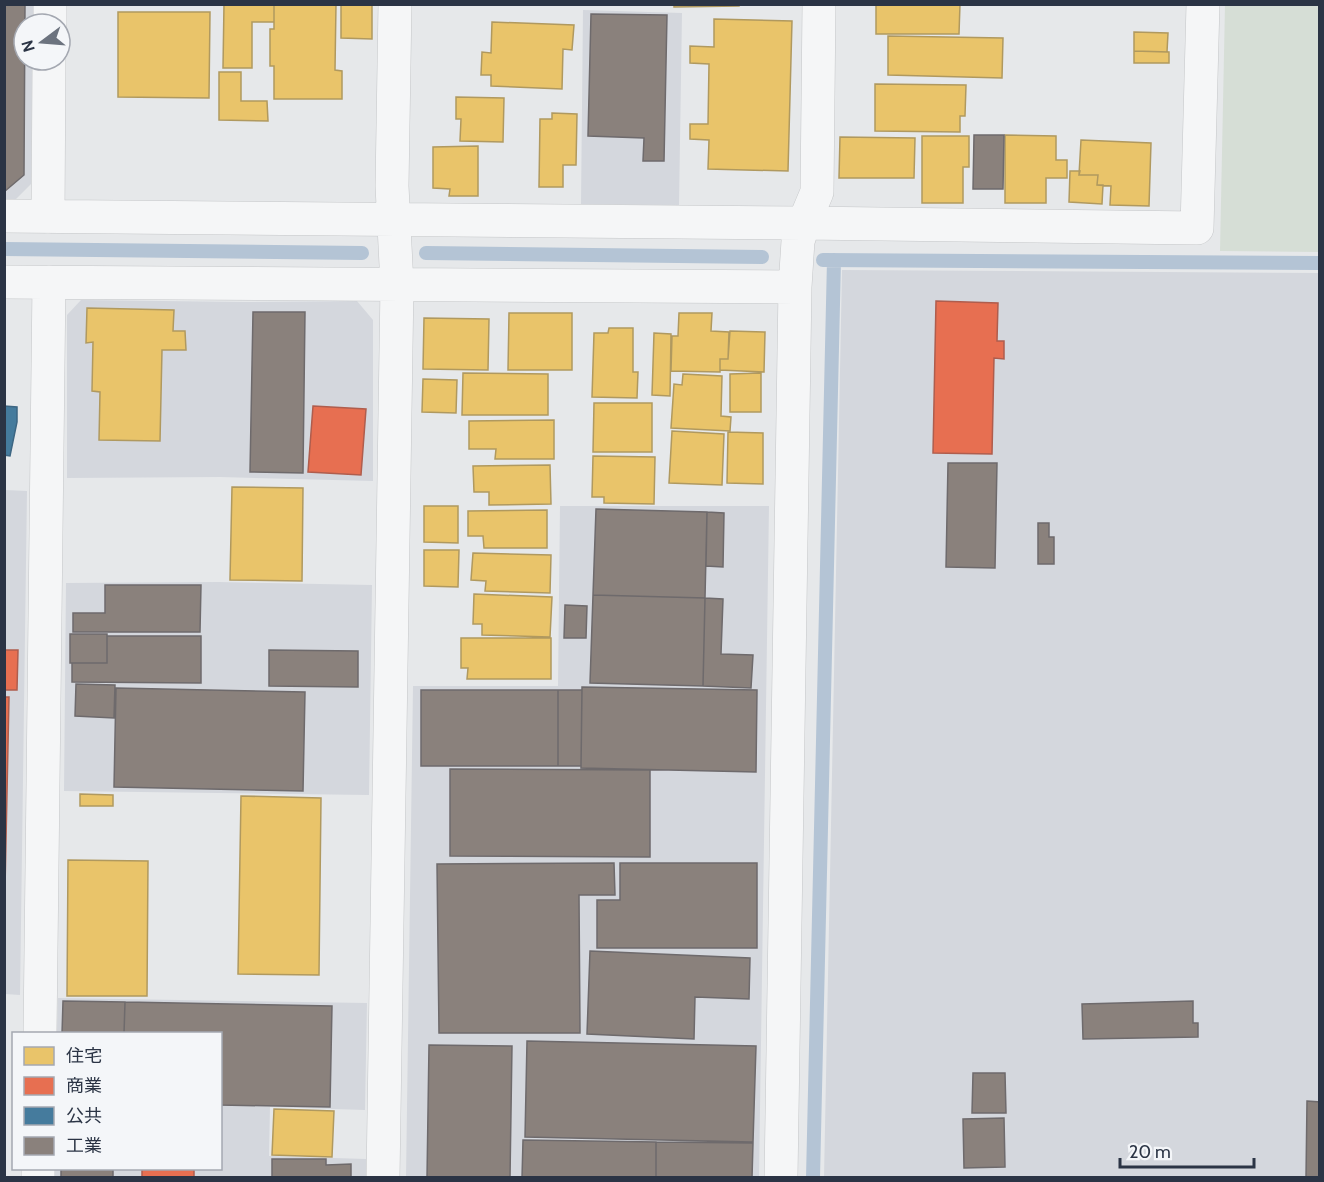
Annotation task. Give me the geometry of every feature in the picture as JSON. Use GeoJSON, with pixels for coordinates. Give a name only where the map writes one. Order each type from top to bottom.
{"type":"FeatureCollection","features":[{"type":"Feature","properties":{"kind":"street"},"geometry":{"type":"LineString","coordinates":[[383,1178],[397,285],[392,186],[395,4]]}},
{"type":"Feature","properties":{"kind":"street"},"geometry":{"type":"LineString","coordinates":[[781,1178],[795,287],[798,241],[817,192],[819,4]]}},
{"type":"Feature","properties":{"kind":"street"},"geometry":{"type":"LineString","coordinates":[[4,216],[1197,228],[1203,4]]}},
{"type":"Feature","properties":{"kind":"street"},"geometry":{"type":"LineString","coordinates":[[48,217],[50,72]]}},
{"type":"Feature","properties":{"kind":"street"},"geometry":{"type":"LineString","coordinates":[[4,282],[795,287]]}},
{"type":"Feature","properties":{"kind":"street"},"geometry":{"type":"LineString","coordinates":[[40,1032],[49,282]]}},
{"type":"Feature","properties":{"kind":"shaded area"},"geometry":{"type":"Polygon","coordinates":[[[5,5],[33,5],[33,12],[12,12],[12,72],[32,72],[31,184],[16,199],[5,199],[5,5]]]}},
{"type":"Feature","properties":{"kind":"shaded area"},"geometry":{"type":"Polygon","coordinates":[[[1225,5],[1319,5],[1319,252],[1220,251],[1225,5]]]}},
{"type":"Feature","properties":{"kind":"shaded area"},"geometry":{"type":"Polygon","coordinates":[[[583,10],[682,13],[679,205],[581,204],[583,10]]]}},
{"type":"Feature","properties":{"kind":"shaded area"},"geometry":{"type":"Polygon","coordinates":[[[842,270],[1319,273],[1319,1177],[824,1178],[842,270]]]}},
{"type":"Feature","properties":{"kind":"shaded area"},"geometry":{"type":"Polygon","coordinates":[[[81,300],[357,301],[373,320],[373,481],[220,477],[67,478],[67,315],[81,300]]]}},
{"type":"Feature","properties":{"kind":"shaded area"},"geometry":{"type":"Polygon","coordinates":[[[5,490],[27,491],[20,995],[5,994],[5,490]]]}},
{"type":"Feature","properties":{"kind":"shaded area"},"geometry":{"type":"Polygon","coordinates":[[[560,506],[769,506],[759,1177],[406,1178],[413,686],[558,686],[560,506]]]}},
{"type":"Feature","properties":{"kind":"shaded area"},"geometry":{"type":"Polygon","coordinates":[[[218,582],[372,585],[369,795],[64,791],[66,583],[218,582]]]}},
{"type":"Feature","properties":{"kind":"shaded area"},"geometry":{"type":"Polygon","coordinates":[[[58,998],[367,1003],[365,1110],[270,1107],[269,1156],[366,1159],[366,1177],[55,1178],[55,1170],[222,1170],[222,1032],[57,1032],[58,998]]]}},
{"type":"Feature","properties":{"kind":"building: 住宅"},"geometry":{"type":"Polygon","coordinates":[[[224,4],[274,4],[274,22],[252,22],[252,68],[223,68],[224,4]]]}},
{"type":"Feature","properties":{"kind":"building: 住宅"},"geometry":{"type":"Polygon","coordinates":[[[274,4],[336,4],[335,70],[342,71],[342,99],[274,99],[274,66],[270,66],[270,29],[274,29],[274,4]]]}},
{"type":"Feature","properties":{"kind":"building: 住宅"},"geometry":{"type":"Polygon","coordinates":[[[341,4],[372,4],[372,39],[341,38],[341,4]]]}},
{"type":"Feature","properties":{"kind":"building: 住宅"},"geometry":{"type":"Polygon","coordinates":[[[674,4],[739,4],[739,6],[674,7],[674,4]]]}},
{"type":"Feature","properties":{"kind":"building: 住宅"},"geometry":{"type":"Polygon","coordinates":[[[876,4],[960,4],[959,34],[876,34],[876,4]]]}},
{"type":"Feature","properties":{"kind":"building: 住宅"},"geometry":{"type":"Polygon","coordinates":[[[118,12],[210,12],[209,98],[118,97],[118,12]]]}},
{"type":"Feature","properties":{"kind":"building: 住宅"},"geometry":{"type":"Polygon","coordinates":[[[714,19],[792,21],[788,171],[708,169],[709,140],[690,139],[690,124],[708,124],[709,64],[690,63],[690,46],[714,47],[714,19]]]}},
{"type":"Feature","properties":{"kind":"building: 住宅"},"geometry":{"type":"Polygon","coordinates":[[[492,22],[574,25],[572,50],[563,49],[562,89],[491,86],[491,75],[481,75],[482,52],[491,53],[492,22]]]}},
{"type":"Feature","properties":{"kind":"building: 住宅"},"geometry":{"type":"Polygon","coordinates":[[[1134,32],[1168,33],[1167,52],[1134,51],[1134,32]]]}},
{"type":"Feature","properties":{"kind":"building: 住宅"},"geometry":{"type":"Polygon","coordinates":[[[888,36],[1003,38],[1002,78],[888,75],[888,36]]]}},
{"type":"Feature","properties":{"kind":"building: 住宅"},"geometry":{"type":"Polygon","coordinates":[[[1134,51],[1169,52],[1169,63],[1134,63],[1134,51]]]}},
{"type":"Feature","properties":{"kind":"building: 住宅"},"geometry":{"type":"Polygon","coordinates":[[[219,72],[241,72],[241,101],[267,101],[268,121],[219,120],[219,72]]]}},
{"type":"Feature","properties":{"kind":"building: 住宅"},"geometry":{"type":"Polygon","coordinates":[[[875,84],[966,85],[965,116],[960,116],[960,132],[875,131],[875,84]]]}},
{"type":"Feature","properties":{"kind":"building: 住宅"},"geometry":{"type":"Polygon","coordinates":[[[456,97],[504,98],[503,142],[460,141],[461,119],[456,119],[456,97]]]}},
{"type":"Feature","properties":{"kind":"building: 住宅"},"geometry":{"type":"Polygon","coordinates":[[[552,113],[577,114],[576,165],[563,165],[563,187],[539,187],[540,119],[552,119],[552,113]]]}},
{"type":"Feature","properties":{"kind":"building: 住宅"},"geometry":{"type":"Polygon","coordinates":[[[1005,135],[1056,136],[1056,160],[1067,160],[1067,178],[1046,178],[1046,203],[1005,203],[1005,135]]]}},
{"type":"Feature","properties":{"kind":"building: 住宅"},"geometry":{"type":"Polygon","coordinates":[[[922,136],[969,136],[969,167],[963,167],[963,203],[922,203],[922,136]]]}},
{"type":"Feature","properties":{"kind":"building: 住宅"},"geometry":{"type":"Polygon","coordinates":[[[840,137],[915,138],[914,178],[839,178],[840,137]]]}},
{"type":"Feature","properties":{"kind":"building: 住宅"},"geometry":{"type":"Polygon","coordinates":[[[1081,140],[1151,143],[1149,206],[1110,205],[1111,186],[1097,185],[1098,175],[1079,175],[1081,140]]]}},
{"type":"Feature","properties":{"kind":"building: 住宅"},"geometry":{"type":"Polygon","coordinates":[[[478,146],[478,196],[449,196],[450,189],[433,188],[433,147],[478,146]]]}},
{"type":"Feature","properties":{"kind":"building: 住宅"},"geometry":{"type":"Polygon","coordinates":[[[1070,171],[1080,171],[1079,175],[1098,175],[1097,185],[1103,185],[1102,204],[1069,202],[1070,171]]]}},
{"type":"Feature","properties":{"kind":"building: 住宅"},"geometry":{"type":"Polygon","coordinates":[[[87,308],[174,310],[173,331],[185,331],[186,350],[162,350],[160,441],[99,440],[100,392],[92,391],[93,342],[86,343],[87,308]]]}},
{"type":"Feature","properties":{"kind":"building: 住宅"},"geometry":{"type":"Polygon","coordinates":[[[509,313],[572,313],[572,370],[508,370],[509,313]]]}},
{"type":"Feature","properties":{"kind":"building: 住宅"},"geometry":{"type":"Polygon","coordinates":[[[679,313],[712,313],[711,331],[729,332],[728,359],[720,359],[720,372],[671,371],[672,336],[678,336],[679,313]]]}},
{"type":"Feature","properties":{"kind":"building: 住宅"},"geometry":{"type":"Polygon","coordinates":[[[424,318],[489,319],[488,370],[423,369],[424,318]]]}},
{"type":"Feature","properties":{"kind":"building: 住宅"},"geometry":{"type":"Polygon","coordinates":[[[609,328],[633,328],[633,372],[638,372],[637,398],[592,397],[594,333],[608,333],[609,328]]]}},
{"type":"Feature","properties":{"kind":"building: 住宅"},"geometry":{"type":"Polygon","coordinates":[[[730,331],[765,332],[764,372],[720,370],[720,359],[728,359],[730,331]]]}},
{"type":"Feature","properties":{"kind":"building: 住宅"},"geometry":{"type":"Polygon","coordinates":[[[654,333],[671,334],[670,396],[652,395],[654,333]]]}},
{"type":"Feature","properties":{"kind":"building: 住宅"},"geometry":{"type":"Polygon","coordinates":[[[463,373],[548,374],[548,415],[462,415],[463,373]]]}},
{"type":"Feature","properties":{"kind":"building: 住宅"},"geometry":{"type":"Polygon","coordinates":[[[761,373],[761,412],[730,412],[730,374],[761,373]]]}},
{"type":"Feature","properties":{"kind":"building: 住宅"},"geometry":{"type":"Polygon","coordinates":[[[683,374],[722,376],[721,416],[731,417],[730,431],[671,428],[674,384],[682,385],[683,374]]]}},
{"type":"Feature","properties":{"kind":"building: 住宅"},"geometry":{"type":"Polygon","coordinates":[[[423,379],[457,380],[456,413],[422,412],[423,379]]]}},
{"type":"Feature","properties":{"kind":"building: 住宅"},"geometry":{"type":"Polygon","coordinates":[[[594,403],[652,403],[652,452],[593,452],[594,403]]]}},
{"type":"Feature","properties":{"kind":"building: 住宅"},"geometry":{"type":"Polygon","coordinates":[[[554,420],[554,459],[495,459],[496,449],[469,449],[469,421],[554,420]]]}},
{"type":"Feature","properties":{"kind":"building: 住宅"},"geometry":{"type":"Polygon","coordinates":[[[672,431],[724,434],[722,485],[669,483],[672,431]]]}},
{"type":"Feature","properties":{"kind":"building: 住宅"},"geometry":{"type":"Polygon","coordinates":[[[728,432],[763,433],[763,484],[727,483],[728,432]]]}},
{"type":"Feature","properties":{"kind":"building: 住宅"},"geometry":{"type":"Polygon","coordinates":[[[593,456],[655,457],[654,504],[604,503],[604,497],[592,497],[593,456]]]}},
{"type":"Feature","properties":{"kind":"building: 住宅"},"geometry":{"type":"Polygon","coordinates":[[[550,465],[551,504],[489,505],[489,492],[474,492],[473,466],[550,465]]]}},
{"type":"Feature","properties":{"kind":"building: 住宅"},"geometry":{"type":"Polygon","coordinates":[[[232,487],[303,488],[302,581],[230,580],[232,487]]]}},
{"type":"Feature","properties":{"kind":"building: 住宅"},"geometry":{"type":"Polygon","coordinates":[[[424,506],[458,506],[458,543],[424,542],[424,506]]]}},
{"type":"Feature","properties":{"kind":"building: 住宅"},"geometry":{"type":"Polygon","coordinates":[[[547,510],[547,548],[484,548],[483,536],[468,536],[468,511],[547,510]]]}},
{"type":"Feature","properties":{"kind":"building: 住宅"},"geometry":{"type":"Polygon","coordinates":[[[424,550],[459,550],[458,587],[424,586],[424,550]]]}},
{"type":"Feature","properties":{"kind":"building: 住宅"},"geometry":{"type":"Polygon","coordinates":[[[473,553],[551,555],[550,593],[485,591],[486,581],[471,580],[473,553]]]}},
{"type":"Feature","properties":{"kind":"building: 住宅"},"geometry":{"type":"Polygon","coordinates":[[[474,594],[552,597],[550,637],[482,635],[482,624],[473,624],[474,594]]]}},
{"type":"Feature","properties":{"kind":"building: 住宅"},"geometry":{"type":"Polygon","coordinates":[[[461,638],[551,638],[551,679],[467,679],[468,668],[461,668],[461,638]]]}},
{"type":"Feature","properties":{"kind":"building: 住宅"},"geometry":{"type":"Polygon","coordinates":[[[80,794],[113,795],[113,806],[80,806],[80,794]]]}},
{"type":"Feature","properties":{"kind":"building: 住宅"},"geometry":{"type":"Polygon","coordinates":[[[241,796],[321,798],[319,975],[238,974],[241,796]]]}},
{"type":"Feature","properties":{"kind":"building: 住宅"},"geometry":{"type":"Polygon","coordinates":[[[68,860],[148,861],[147,996],[67,996],[68,860]]]}},
{"type":"Feature","properties":{"kind":"building: 住宅"},"geometry":{"type":"Polygon","coordinates":[[[274,1109],[334,1111],[332,1157],[272,1155],[274,1109]]]}},
{"type":"Feature","properties":{"kind":"building: 商業"},"geometry":{"type":"Polygon","coordinates":[[[936,301],[998,303],[997,341],[1004,341],[1004,359],[994,358],[992,454],[933,453],[936,301]]]}},
{"type":"Feature","properties":{"kind":"building: 商業"},"geometry":{"type":"Polygon","coordinates":[[[313,406],[366,409],[361,475],[308,472],[313,406]]]}},
{"type":"Feature","properties":{"kind":"building: 商業"},"geometry":{"type":"Polygon","coordinates":[[[4,650],[18,650],[17,690],[4,690],[4,650]]]}},
{"type":"Feature","properties":{"kind":"building: 商業"},"geometry":{"type":"Polygon","coordinates":[[[4,697],[9,697],[4,936],[4,697]]]}},
{"type":"Feature","properties":{"kind":"building: 商業"},"geometry":{"type":"Polygon","coordinates":[[[142,1170],[194,1170],[194,1178],[142,1178],[142,1170]]]}},
{"type":"Feature","properties":{"kind":"building: 公共"},"geometry":{"type":"Polygon","coordinates":[[[4,406],[17,407],[17,422],[10,456],[4,455],[4,406]]]}},
{"type":"Feature","properties":{"kind":"building: 工業"},"geometry":{"type":"Polygon","coordinates":[[[4,4],[25,4],[25,12],[12,12],[12,72],[25,72],[24,175],[4,192],[4,4]]]}},
{"type":"Feature","properties":{"kind":"building: 工業"},"geometry":{"type":"Polygon","coordinates":[[[591,14],[667,15],[664,161],[643,161],[644,138],[588,136],[591,14]]]}},
{"type":"Feature","properties":{"kind":"building: 工業"},"geometry":{"type":"Polygon","coordinates":[[[974,135],[1004,135],[1003,189],[973,189],[974,135]]]}},
{"type":"Feature","properties":{"kind":"building: 工業"},"geometry":{"type":"Polygon","coordinates":[[[253,312],[305,312],[303,473],[250,472],[253,312]]]}},
{"type":"Feature","properties":{"kind":"building: 工業"},"geometry":{"type":"Polygon","coordinates":[[[948,463],[997,463],[995,568],[946,567],[948,463]]]}},
{"type":"Feature","properties":{"kind":"building: 工業"},"geometry":{"type":"Polygon","coordinates":[[[596,509],[707,512],[705,598],[593,595],[596,509]]]}},
{"type":"Feature","properties":{"kind":"building: 工業"},"geometry":{"type":"Polygon","coordinates":[[[707,512],[724,513],[723,567],[706,566],[707,512]]]}},
{"type":"Feature","properties":{"kind":"building: 工業"},"geometry":{"type":"Polygon","coordinates":[[[1038,523],[1049,523],[1049,537],[1054,537],[1054,564],[1038,564],[1038,523]]]}},
{"type":"Feature","properties":{"kind":"building: 工業"},"geometry":{"type":"Polygon","coordinates":[[[105,585],[201,585],[200,632],[73,632],[73,613],[105,613],[105,585]]]}},
{"type":"Feature","properties":{"kind":"building: 工業"},"geometry":{"type":"Polygon","coordinates":[[[593,595],[705,598],[703,686],[590,683],[593,595]]]}},
{"type":"Feature","properties":{"kind":"building: 工業"},"geometry":{"type":"Polygon","coordinates":[[[705,598],[723,599],[721,654],[753,655],[751,688],[703,686],[705,598]]]}},
{"type":"Feature","properties":{"kind":"building: 工業"},"geometry":{"type":"Polygon","coordinates":[[[565,605],[587,606],[586,638],[564,638],[565,605]]]}},
{"type":"Feature","properties":{"kind":"building: 工業"},"geometry":{"type":"Polygon","coordinates":[[[70,634],[107,634],[107,663],[70,663],[70,634]]]}},
{"type":"Feature","properties":{"kind":"building: 工業"},"geometry":{"type":"Polygon","coordinates":[[[107,636],[201,636],[201,683],[72,682],[72,663],[107,663],[107,636]]]}},
{"type":"Feature","properties":{"kind":"building: 工業"},"geometry":{"type":"Polygon","coordinates":[[[269,650],[358,651],[358,687],[269,686],[269,650]]]}},
{"type":"Feature","properties":{"kind":"building: 工業"},"geometry":{"type":"Polygon","coordinates":[[[76,684],[115,685],[114,718],[75,716],[76,684]]]}},
{"type":"Feature","properties":{"kind":"building: 工業"},"geometry":{"type":"Polygon","coordinates":[[[582,687],[757,690],[756,772],[581,768],[582,687]]]}},
{"type":"Feature","properties":{"kind":"building: 工業"},"geometry":{"type":"Polygon","coordinates":[[[116,688],[305,692],[303,791],[114,787],[116,688]]]}},
{"type":"Feature","properties":{"kind":"building: 工業"},"geometry":{"type":"Polygon","coordinates":[[[421,690],[558,690],[558,766],[421,766],[421,690]]]}},
{"type":"Feature","properties":{"kind":"building: 工業"},"geometry":{"type":"Polygon","coordinates":[[[558,690],[582,690],[581,766],[558,766],[558,690]]]}},
{"type":"Feature","properties":{"kind":"building: 工業"},"geometry":{"type":"Polygon","coordinates":[[[450,769],[650,770],[650,857],[450,856],[450,769]]]}},
{"type":"Feature","properties":{"kind":"building: 工業"},"geometry":{"type":"Polygon","coordinates":[[[614,863],[615,895],[579,895],[580,1033],[439,1033],[437,864],[614,863]]]}},
{"type":"Feature","properties":{"kind":"building: 工業"},"geometry":{"type":"Polygon","coordinates":[[[620,863],[757,863],[757,948],[597,948],[597,900],[620,900],[620,863]]]}},
{"type":"Feature","properties":{"kind":"building: 工業"},"geometry":{"type":"Polygon","coordinates":[[[590,951],[750,958],[749,999],[695,997],[694,1039],[587,1034],[590,951]]]}},
{"type":"Feature","properties":{"kind":"building: 工業"},"geometry":{"type":"Polygon","coordinates":[[[63,1001],[125,1002],[124,1032],[62,1032],[63,1001]]]}},
{"type":"Feature","properties":{"kind":"building: 工業"},"geometry":{"type":"Polygon","coordinates":[[[1193,1001],[1193,1023],[1198,1023],[1198,1037],[1083,1039],[1082,1004],[1193,1001]]]}},
{"type":"Feature","properties":{"kind":"building: 工業"},"geometry":{"type":"Polygon","coordinates":[[[125,1002],[332,1006],[330,1107],[222,1105],[222,1032],[124,1032],[125,1002]]]}},
{"type":"Feature","properties":{"kind":"building: 工業"},"geometry":{"type":"Polygon","coordinates":[[[527,1041],[756,1046],[753,1142],[525,1137],[527,1041]]]}},
{"type":"Feature","properties":{"kind":"building: 工業"},"geometry":{"type":"Polygon","coordinates":[[[429,1045],[512,1046],[510,1178],[427,1178],[429,1045]]]}},
{"type":"Feature","properties":{"kind":"building: 工業"},"geometry":{"type":"Polygon","coordinates":[[[973,1073],[1005,1073],[1006,1113],[972,1113],[973,1073]]]}},
{"type":"Feature","properties":{"kind":"building: 工業"},"geometry":{"type":"Polygon","coordinates":[[[1307,1101],[1320,1102],[1320,1178],[1306,1178],[1307,1101]]]}},
{"type":"Feature","properties":{"kind":"building: 工業"},"geometry":{"type":"Polygon","coordinates":[[[1004,1118],[1005,1167],[964,1168],[963,1119],[1004,1118]]]}},
{"type":"Feature","properties":{"kind":"building: 工業"},"geometry":{"type":"Polygon","coordinates":[[[523,1140],[656,1142],[656,1178],[522,1178],[523,1140]]]}},
{"type":"Feature","properties":{"kind":"building: 工業"},"geometry":{"type":"Polygon","coordinates":[[[656,1142],[753,1143],[752,1178],[656,1178],[656,1142]]]}},
{"type":"Feature","properties":{"kind":"building: 工業"},"geometry":{"type":"Polygon","coordinates":[[[272,1159],[326,1159],[326,1165],[351,1164],[351,1178],[272,1178],[272,1159]]]}},
{"type":"Feature","properties":{"kind":"building: 工業"},"geometry":{"type":"Polygon","coordinates":[[[61,1170],[113,1170],[113,1178],[61,1178],[61,1170]]]}},
{"type":"Feature","properties":{"kind":"waterway"},"geometry":{"type":"LineString","coordinates":[[4,249],[362,253]]}},
{"type":"Feature","properties":{"kind":"waterway"},"geometry":{"type":"LineString","coordinates":[[426,253],[762,257]]}},
{"type":"Feature","properties":{"kind":"waterway"},"geometry":{"type":"LineString","coordinates":[[823,260],[1320,263]]}},
{"type":"Feature","properties":{"kind":"waterway"},"geometry":{"type":"LineString","coordinates":[[813,1178],[834,260]]}}]}
